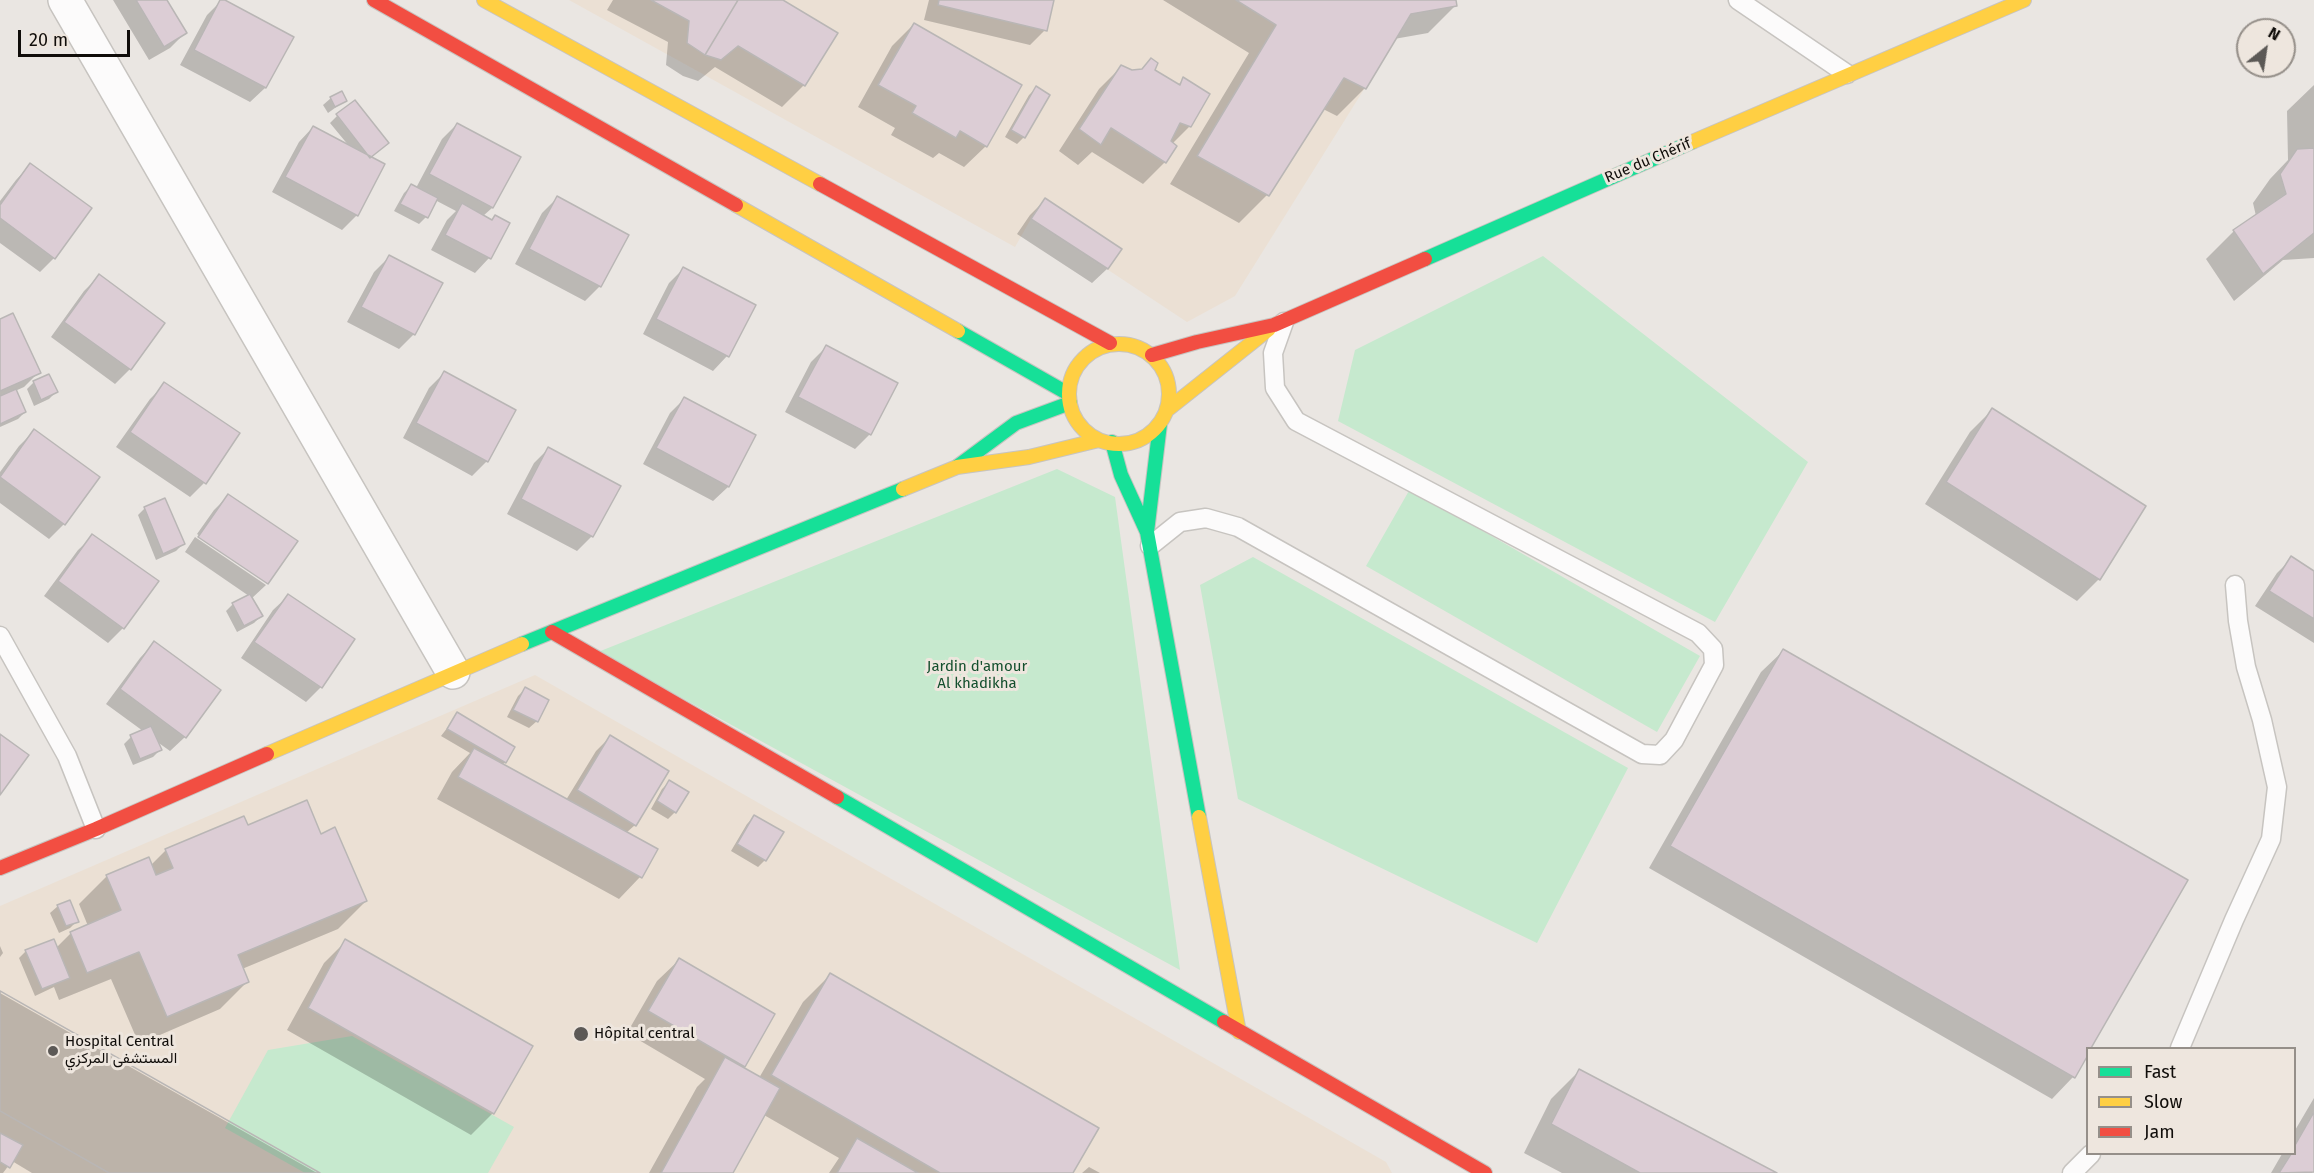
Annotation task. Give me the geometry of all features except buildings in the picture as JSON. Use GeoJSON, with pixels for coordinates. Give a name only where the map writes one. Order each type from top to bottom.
{"type":"FeatureCollection","features":[{"type":"Feature","properties":{"kind":"street"},"geometry":{"type":"LineString","coordinates":[[64,0],[453,672]]}},
{"type":"Feature","properties":{"kind":"street"},"geometry":{"type":"LineString","coordinates":[[374,0],[1069,398]]}},
{"type":"Feature","properties":{"kind":"street"},"geometry":{"type":"LineString","coordinates":[[484,0],[1110,343]]}},
{"type":"Feature","properties":{"kind":"street","name":"Rue du Chérif"},"geometry":{"type":"LineString","coordinates":[[1152,355],[1280,322],[1847,74],[2024,0]]}},
{"type":"Feature","properties":{"kind":"street","name":"Rue du Chérif"},"geometry":{"type":"LineString","coordinates":[[1167,410],[1280,322]]}},
{"type":"Feature","properties":{"kind":"street"},"geometry":{"type":"LineString","coordinates":[[1110,343],[1125,343],[1152,355],[1162,367],[1168,381],[1170,395],[1167,410],[1160,424],[1150,434],[1122,445],[1106,441],[1081,427],[1071,411],[1069,398],[1071,375],[1080,360],[1094,349],[1110,343]]}},
{"type":"Feature","properties":{"kind":"street"},"geometry":{"type":"LineString","coordinates":[[957,467],[1016,423],[1069,398]]}},
{"type":"Feature","properties":{"kind":"street"},"geometry":{"type":"LineString","coordinates":[[1149,539],[1160,424]]}},
{"type":"Feature","properties":{"kind":"street"},"geometry":{"type":"LineString","coordinates":[[1106,441],[1149,539],[1239,1032]]}},
{"type":"Feature","properties":{"kind":"street"},"geometry":{"type":"LineString","coordinates":[[0,868],[96,829],[453,672],[957,467],[1029,457],[1106,441]]}},
{"type":"Feature","properties":{"kind":"street"},"geometry":{"type":"LineString","coordinates":[[552,632],[1485,1173]]}},
{"type":"Feature","properties":{"kind":"lane"},"geometry":{"type":"LineString","coordinates":[[1738,0],[1847,74]]}},
{"type":"Feature","properties":{"kind":"lane"},"geometry":{"type":"LineString","coordinates":[[1149,539],[1180,522],[1206,518],[1238,527],[1642,754],[1660,755],[1674,740],[1714,665],[1713,649],[1698,633],[1296,421],[1275,388],[1273,353],[1280,322]]}},
{"type":"Feature","properties":{"kind":"lane"},"geometry":{"type":"LineString","coordinates":[[2180,1047],[2271,839],[2277,787],[2262,720],[2246,667],[2238,621],[2235,585]]}},
{"type":"Feature","properties":{"kind":"lane"},"geometry":{"type":"LineString","coordinates":[[0,636],[67,756],[96,829]]}},
{"type":"Feature","properties":{"kind":"lane"},"geometry":{"type":"LineString","coordinates":[[2072,1173],[2090,1155]]}},
{"type":"Feature","properties":{"kind":"shaded area"},"geometry":{"type":"Polygon","coordinates":[[[569,0],[1456,0],[1457,6],[1411,14],[1235,296],[1187,322],[1031,219],[1015,247],[569,0]]]}},
{"type":"Feature","properties":{"kind":"shaded area","name":"Hôpital central"},"geometry":{"type":"Polygon","coordinates":[[[535,675],[1386,1162],[1392,1173],[0,1173],[0,906],[535,675]]]}},
{"type":"Feature","properties":{"kind":"green space"},"geometry":{"type":"Polygon","coordinates":[[[1543,256],[1808,462],[1715,622],[1338,421],[1355,350],[1543,256]]]}},
{"type":"Feature","properties":{"kind":"green space","name":"Jardin d'amour Al khadikha"},"geometry":{"type":"Polygon","coordinates":[[[1057,469],[1115,497],[1180,970],[598,652],[1057,469]]]}},
{"type":"Feature","properties":{"kind":"green space"},"geometry":{"type":"Polygon","coordinates":[[[1410,489],[1700,656],[1657,732],[1366,566],[1410,489]]]}},
{"type":"Feature","properties":{"kind":"green space"},"geometry":{"type":"Polygon","coordinates":[[[1253,557],[1628,768],[1537,943],[1238,799],[1200,585],[1253,557]]]}},
{"type":"Feature","properties":{"kind":"green space"},"geometry":{"type":"Polygon","coordinates":[[[352,1036],[514,1127],[488,1173],[305,1173],[225,1128],[268,1050],[352,1036]]]}},
{"type":"Feature","properties":{"kind":"traffic: fast"},"geometry":{"type":"LineString","coordinates":[[1425,259],[1692,142]]}},
{"type":"Feature","properties":{"kind":"traffic: fast"},"geometry":{"type":"LineString","coordinates":[[958,331],[1067,393]]}},
{"type":"Feature","properties":{"kind":"traffic: fast"},"geometry":{"type":"LineString","coordinates":[[958,466],[1016,423],[1070,403]]}},
{"type":"Feature","properties":{"kind":"traffic: fast"},"geometry":{"type":"LineString","coordinates":[[1147,532],[1160,424]]}},
{"type":"Feature","properties":{"kind":"traffic: fast"},"geometry":{"type":"LineString","coordinates":[[1112,442],[1121,475],[1147,532],[1199,817]]}},
{"type":"Feature","properties":{"kind":"traffic: fast"},"geometry":{"type":"LineString","coordinates":[[522,644],[903,489]]}},
{"type":"Feature","properties":{"kind":"traffic: fast"},"geometry":{"type":"LineString","coordinates":[[837,797],[1224,1022]]}},
{"type":"Feature","properties":{"kind":"traffic: slow"},"geometry":{"type":"LineString","coordinates":[[484,0],[820,184]]}},
{"type":"Feature","properties":{"kind":"traffic: slow"},"geometry":{"type":"LineString","coordinates":[[1692,142],[2024,0]]}},
{"type":"Feature","properties":{"kind":"traffic: slow"},"geometry":{"type":"LineString","coordinates":[[736,205],[958,331]]}},
{"type":"Feature","properties":{"kind":"traffic: slow"},"geometry":{"type":"LineString","coordinates":[[1167,410],[1269,329]]}},
{"type":"Feature","properties":{"kind":"traffic: slow"},"geometry":{"type":"LineString","coordinates":[[1119,344],[1138,347],[1155,358],[1166,375],[1169,394],[1166,413],[1155,430],[1138,441],[1119,444],[1100,441],[1083,430],[1072,413],[1069,394],[1072,375],[1083,358],[1100,347],[1119,344]]}},
{"type":"Feature","properties":{"kind":"traffic: slow"},"geometry":{"type":"LineString","coordinates":[[903,489],[957,467],[1029,457],[1099,440]]}},
{"type":"Feature","properties":{"kind":"traffic: slow"},"geometry":{"type":"LineString","coordinates":[[267,754],[522,644]]}},
{"type":"Feature","properties":{"kind":"traffic: slow"},"geometry":{"type":"LineString","coordinates":[[1199,817],[1239,1032]]}},
{"type":"Feature","properties":{"kind":"traffic: jam"},"geometry":{"type":"LineString","coordinates":[[374,0],[736,205]]}},
{"type":"Feature","properties":{"kind":"traffic: jam"},"geometry":{"type":"LineString","coordinates":[[820,184],[1110,343]]}},
{"type":"Feature","properties":{"kind":"traffic: jam"},"geometry":{"type":"LineString","coordinates":[[1152,355],[1197,342],[1274,325],[1425,259]]}},
{"type":"Feature","properties":{"kind":"traffic: jam"},"geometry":{"type":"LineString","coordinates":[[552,632],[837,797]]}},
{"type":"Feature","properties":{"kind":"traffic: jam"},"geometry":{"type":"LineString","coordinates":[[0,868],[96,829],[267,754]]}},
{"type":"Feature","properties":{"kind":"traffic: jam"},"geometry":{"type":"LineString","coordinates":[[1224,1022],[1485,1173]]}},
{"type":"Feature","properties":{"kind":"place","name":"Hôpital central"},"geometry":{"type":"Point","coordinates":[581,1034]}},
{"type":"Feature","properties":{"kind":"place","name":"Hospital Central المستشفى المركزي"},"geometry":{"type":"Point","coordinates":[53,1051]}}]}
